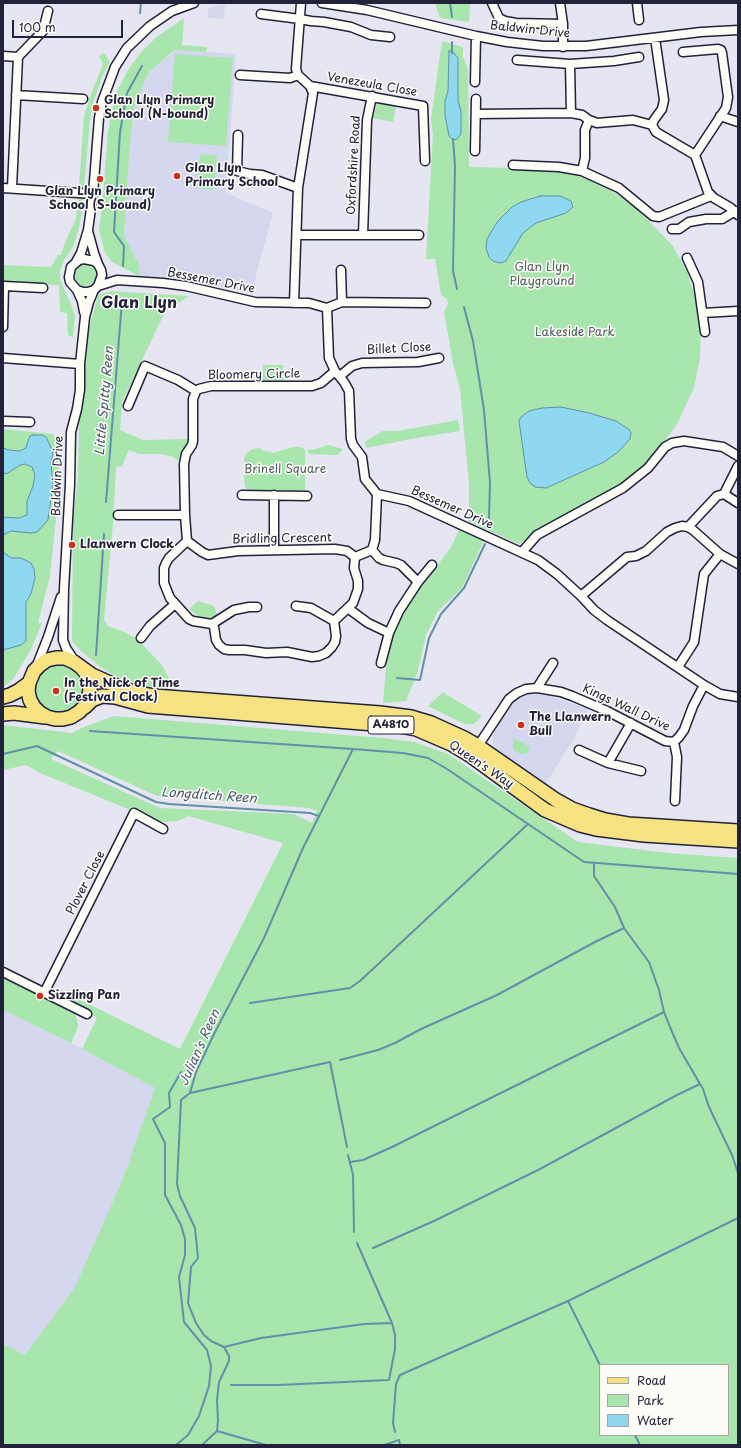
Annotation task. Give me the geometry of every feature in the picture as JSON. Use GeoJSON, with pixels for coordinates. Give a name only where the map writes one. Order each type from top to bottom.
{"type":"FeatureCollection","features":[{"type":"Feature","properties":{"kind":"main road","name":"Queen's Way"},"geometry":{"type":"LineString","coordinates":[[3,697],[18,691],[32,677],[40,664],[56,658],[65,658],[79,665],[92,675],[136,693],[154,696],[380,713],[411,717],[437,726],[556,800],[572,809],[588,815],[628,824],[738,831]]}},
{"type":"Feature","properties":{"kind":"main road"},"geometry":{"type":"LineString","coordinates":[[79,665],[86,673],[90,690],[85,706],[79,712]]}},
{"type":"Feature","properties":{"kind":"main road"},"geometry":{"type":"LineString","coordinates":[[32,677],[28,691],[30,700],[40,713],[47,717]]}},
{"type":"Feature","properties":{"kind":"main road","name":"Queen's Way"},"geometry":{"type":"LineString","coordinates":[[3,714],[14,713],[63,719],[71,717],[92,700],[102,696],[115,697],[148,706],[400,726],[416,730],[475,751],[546,810],[580,825],[596,829],[644,835],[738,841]]}},
{"type":"Feature","properties":{"kind":"street"},"geometry":{"type":"LineString","coordinates":[[85,317],[82,301],[69,277],[71,267],[81,253],[88,230],[93,194],[99,118],[105,93],[115,67],[127,48],[150,26],[172,11],[194,3]]}},
{"type":"Feature","properties":{"kind":"street"},"geometry":{"type":"LineString","coordinates":[[294,303],[298,188],[313,93],[310,86],[298,75],[296,69],[302,3]]}},
{"type":"Feature","properties":{"kind":"street","name":"Baldwin Drive"},"geometry":{"type":"LineString","coordinates":[[322,3],[368,7],[476,36],[507,42],[563,47],[609,44],[701,32],[738,30]]}},
{"type":"Feature","properties":{"kind":"street"},"geometry":{"type":"LineString","coordinates":[[492,3],[499,18],[505,21],[516,23],[563,24]]}},
{"type":"Feature","properties":{"kind":"street"},"geometry":{"type":"LineString","coordinates":[[560,3],[563,24],[563,47]]}},
{"type":"Feature","properties":{"kind":"street"},"geometry":{"type":"LineString","coordinates":[[637,3],[639,20]]}},
{"type":"Feature","properties":{"kind":"street"},"geometry":{"type":"LineString","coordinates":[[12,188],[18,57],[43,30],[48,11]]}},
{"type":"Feature","properties":{"kind":"street"},"geometry":{"type":"LineString","coordinates":[[262,14],[324,22],[351,27],[371,35],[390,37]]}},
{"type":"Feature","properties":{"kind":"street"},"geometry":{"type":"LineString","coordinates":[[476,36],[476,82]]}},
{"type":"Feature","properties":{"kind":"street"},"geometry":{"type":"LineString","coordinates":[[652,125],[662,109],[664,100],[655,38]]}},
{"type":"Feature","properties":{"kind":"street"},"geometry":{"type":"LineString","coordinates":[[683,52],[721,50],[728,97],[726,108],[695,155]]}},
{"type":"Feature","properties":{"kind":"street"},"geometry":{"type":"LineString","coordinates":[[3,56],[18,57]]}},
{"type":"Feature","properties":{"kind":"street"},"geometry":{"type":"LineString","coordinates":[[517,60],[570,64],[614,61],[639,57]]}},
{"type":"Feature","properties":{"kind":"street"},"geometry":{"type":"LineString","coordinates":[[570,64],[571,113]]}},
{"type":"Feature","properties":{"kind":"street"},"geometry":{"type":"LineString","coordinates":[[240,75],[290,78],[298,75]]}},
{"type":"Feature","properties":{"kind":"street","name":"Venezeula Close"},"geometry":{"type":"LineString","coordinates":[[310,86],[423,106],[425,161]]}},
{"type":"Feature","properties":{"kind":"street"},"geometry":{"type":"LineString","coordinates":[[16,95],[84,99]]}},
{"type":"Feature","properties":{"kind":"street","name":"Oxfordshire Road"},"geometry":{"type":"LineString","coordinates":[[363,235],[366,128],[372,96]]}},
{"type":"Feature","properties":{"kind":"street"},"geometry":{"type":"LineString","coordinates":[[475,151],[476,99]]}},
{"type":"Feature","properties":{"kind":"street"},"geometry":{"type":"LineString","coordinates":[[476,114],[571,113],[582,115],[589,120],[601,123],[636,120],[652,125],[656,132],[695,155],[706,189],[711,196],[737,213]]}},
{"type":"Feature","properties":{"kind":"street"},"geometry":{"type":"LineString","coordinates":[[720,116],[738,122]]}},
{"type":"Feature","properties":{"kind":"street"},"geometry":{"type":"LineString","coordinates":[[582,171],[585,158],[585,130],[589,120]]}},
{"type":"Feature","properties":{"kind":"street"},"geometry":{"type":"LineString","coordinates":[[238,134],[237,170],[250,174],[262,175],[298,188]]}},
{"type":"Feature","properties":{"kind":"street"},"geometry":{"type":"LineString","coordinates":[[513,165],[559,167],[582,171],[619,188],[653,216],[659,217],[711,196]]}},
{"type":"Feature","properties":{"kind":"street"},"geometry":{"type":"LineString","coordinates":[[3,188],[93,194]]}},
{"type":"Feature","properties":{"kind":"street"},"geometry":{"type":"LineString","coordinates":[[672,229],[680,229],[689,222],[706,219],[722,219],[737,213]]}},
{"type":"Feature","properties":{"kind":"street"},"geometry":{"type":"LineString","coordinates":[[85,317],[89,302],[102,276],[88,230]]}},
{"type":"Feature","properties":{"kind":"street"},"geometry":{"type":"LineString","coordinates":[[297,236],[419,236]]}},
{"type":"Feature","properties":{"kind":"street"},"geometry":{"type":"LineString","coordinates":[[76,262],[84,258],[89,259],[100,267]]}},
{"type":"Feature","properties":{"kind":"street"},"geometry":{"type":"LineString","coordinates":[[687,258],[698,282],[705,332]]}},
{"type":"Feature","properties":{"kind":"street","name":"Bessemer Drive"},"geometry":{"type":"LineString","coordinates":[[100,267],[109,276],[117,280],[186,286],[255,302],[309,303],[327,308]]}},
{"type":"Feature","properties":{"kind":"street"},"geometry":{"type":"LineString","coordinates":[[341,270],[342,302]]}},
{"type":"Feature","properties":{"kind":"street","name":"Bessemer Drive"},"geometry":{"type":"LineString","coordinates":[[96,288],[117,280]]}},
{"type":"Feature","properties":{"kind":"street"},"geometry":{"type":"LineString","coordinates":[[3,327],[4,286],[43,288]]}},
{"type":"Feature","properties":{"kind":"street"},"geometry":{"type":"LineString","coordinates":[[77,290],[88,292],[96,288]]}},
{"type":"Feature","properties":{"kind":"street"},"geometry":{"type":"LineString","coordinates":[[372,550],[375,540],[376,494],[365,480],[362,457],[353,445],[351,439],[349,391],[337,374],[329,358],[327,308],[342,302],[426,303]]}},
{"type":"Feature","properties":{"kind":"street"},"geometry":{"type":"LineString","coordinates":[[703,313],[738,311]]}},
{"type":"Feature","properties":{"kind":"street","name":"Baldwin Drive"},"geometry":{"type":"LineString","coordinates":[[64,589],[70,484],[71,432],[78,409],[80,364],[85,317]]}},
{"type":"Feature","properties":{"kind":"street"},"geometry":{"type":"LineString","coordinates":[[3,358],[80,364]]}},
{"type":"Feature","properties":{"kind":"street","name":"Billet Close"},"geometry":{"type":"LineString","coordinates":[[337,374],[352,366],[362,363],[418,362],[439,358]]}},
{"type":"Feature","properties":{"kind":"street"},"geometry":{"type":"LineString","coordinates":[[128,406],[145,366],[178,380],[196,391]]}},
{"type":"Feature","properties":{"kind":"street","name":"Bloomery Circle"},"geometry":{"type":"LineString","coordinates":[[185,515],[184,464],[186,454],[193,441],[193,399],[196,391],[203,387],[211,386],[312,386],[337,374]]}},
{"type":"Feature","properties":{"kind":"street"},"geometry":{"type":"LineString","coordinates":[[3,421],[30,422]]}},
{"type":"Feature","properties":{"kind":"street"},"geometry":{"type":"LineString","coordinates":[[522,552],[537,535],[623,488],[648,468],[665,447],[672,443],[684,441],[723,447],[738,456]]}},
{"type":"Feature","properties":{"kind":"street"},"geometry":{"type":"LineString","coordinates":[[688,528],[717,496],[724,494],[738,466]]}},
{"type":"Feature","properties":{"kind":"street","name":"Bessemer Drive"},"geometry":{"type":"LineString","coordinates":[[376,494],[409,501],[522,552],[547,566],[582,596],[594,610],[607,620],[704,685],[720,694],[738,697]]}},
{"type":"Feature","properties":{"kind":"street"},"geometry":{"type":"LineString","coordinates":[[724,494],[738,503]]}},
{"type":"Feature","properties":{"kind":"street"},"geometry":{"type":"LineString","coordinates":[[242,495],[307,496]]}},
{"type":"Feature","properties":{"kind":"street"},"geometry":{"type":"LineString","coordinates":[[274,495],[274,550]]}},
{"type":"Feature","properties":{"kind":"street"},"geometry":{"type":"LineString","coordinates":[[118,516],[185,515],[187,541],[169,558],[164,568],[164,583],[166,591],[175,604],[193,621],[212,624],[234,610],[248,606],[257,607]]}},
{"type":"Feature","properties":{"kind":"street"},"geometry":{"type":"LineString","coordinates":[[582,596],[627,557],[636,556],[646,551],[674,528],[682,526],[693,530],[720,554],[738,564]]}},
{"type":"Feature","properties":{"kind":"street","name":"Bridling Crescent"},"geometry":{"type":"LineString","coordinates":[[187,541],[208,555],[238,551],[341,550],[346,551],[355,557]]}},
{"type":"Feature","properties":{"kind":"street"},"geometry":{"type":"LineString","coordinates":[[334,621],[353,603],[358,589],[358,581],[354,568],[355,557],[372,550]]}},
{"type":"Feature","properties":{"kind":"street"},"geometry":{"type":"LineString","coordinates":[[372,550],[379,558],[401,565],[418,582]]}},
{"type":"Feature","properties":{"kind":"street"},"geometry":{"type":"LineString","coordinates":[[678,667],[694,642],[704,574],[720,554]]}},
{"type":"Feature","properties":{"kind":"street"},"geometry":{"type":"LineString","coordinates":[[381,663],[389,633],[399,611],[418,582],[432,565]]}},
{"type":"Feature","properties":{"kind":"street"},"geometry":{"type":"LineString","coordinates":[[64,589],[63,640],[66,648],[79,665]]}},
{"type":"Feature","properties":{"kind":"street"},"geometry":{"type":"LineString","coordinates":[[32,677],[46,644],[64,589]]}},
{"type":"Feature","properties":{"kind":"street"},"geometry":{"type":"LineString","coordinates":[[141,638],[150,626],[175,604]]}},
{"type":"Feature","properties":{"kind":"street"},"geometry":{"type":"LineString","coordinates":[[296,606],[311,608],[334,621]]}},
{"type":"Feature","properties":{"kind":"street"},"geometry":{"type":"LineString","coordinates":[[348,609],[368,623],[389,633]]}},
{"type":"Feature","properties":{"kind":"street"},"geometry":{"type":"LineString","coordinates":[[212,624],[214,627],[216,640],[219,646],[224,649],[266,653],[287,652],[312,658],[326,653],[335,642],[336,636],[334,621]]}},
{"type":"Feature","properties":{"kind":"street"},"geometry":{"type":"LineString","coordinates":[[537,688],[553,663]]}},
{"type":"Feature","properties":{"kind":"street","name":"Kings Wall Drive"},"geometry":{"type":"LineString","coordinates":[[475,751],[509,699],[526,689],[537,688],[561,692],[572,696],[608,711],[665,741],[674,742],[680,737],[684,730],[692,706],[704,685]]}},
{"type":"Feature","properties":{"kind":"street"},"geometry":{"type":"LineString","coordinates":[[608,763],[631,723]]}},
{"type":"Feature","properties":{"kind":"street","name":"Kings Wall Drive"},"geometry":{"type":"LineString","coordinates":[[674,742],[678,757],[675,801]]}},
{"type":"Feature","properties":{"kind":"street"},"geometry":{"type":"LineString","coordinates":[[579,750],[608,763],[641,771]]}},
{"type":"Feature","properties":{"kind":"street","name":"Plover Close"},"geometry":{"type":"LineString","coordinates":[[44,993],[134,814],[163,829]]}},
{"type":"Feature","properties":{"kind":"street"},"geometry":{"type":"LineString","coordinates":[[3,972],[87,1014]]}},
{"type":"Feature","properties":{"kind":"shaded area"},"geometry":{"type":"Polygon","coordinates":[[[225,4],[224,19],[209,18],[208,8],[225,4]]]}},
{"type":"Feature","properties":{"kind":"shaded area","name":"Glan Llyn Primary School"},"geometry":{"type":"Polygon","coordinates":[[[176,50],[236,54],[226,193],[273,213],[257,271],[253,294],[183,278],[139,276],[139,265],[124,236],[128,159],[135,102],[149,72],[176,50]]]}},
{"type":"Feature","properties":{"kind":"shaded area"},"geometry":{"type":"Polygon","coordinates":[[[528,694],[550,696],[588,709],[573,740],[545,785],[499,753],[495,748],[492,739],[498,722],[512,701],[528,694]]]}},
{"type":"Feature","properties":{"kind":"shaded area"},"geometry":{"type":"Polygon","coordinates":[[[3,1010],[77,1046],[155,1088],[122,1181],[74,1289],[25,1356],[3,1344],[3,1010]]]}},
{"type":"Feature","properties":{"kind":"green space"},"geometry":{"type":"Polygon","coordinates":[[[435,3],[470,3],[469,22],[440,18],[435,3]]]}},
{"type":"Feature","properties":{"kind":"green space"},"geometry":{"type":"Polygon","coordinates":[[[184,18],[182,45],[207,47],[206,52],[176,50],[171,53],[149,72],[135,102],[129,153],[124,236],[139,265],[139,276],[112,262],[105,253],[99,230],[108,131],[115,95],[128,70],[142,51],[158,36],[184,18]]]}},
{"type":"Feature","properties":{"kind":"green space","name":"Lakeside Park"},"geometry":{"type":"Polygon","coordinates":[[[442,41],[463,47],[463,57],[468,69],[469,167],[555,169],[587,179],[613,192],[636,208],[673,246],[687,272],[695,296],[701,328],[700,358],[694,388],[676,426],[648,463],[621,484],[576,509],[519,544],[469,522],[469,484],[460,389],[453,363],[444,312],[448,304],[447,299],[441,295],[435,259],[426,259],[433,134],[431,119],[442,41]]]}},
{"type":"Feature","properties":{"kind":"green space"},"geometry":{"type":"Polygon","coordinates":[[[104,53],[110,62],[103,75],[93,103],[90,119],[84,188],[79,187],[84,116],[103,64],[99,56],[104,53]]]}},
{"type":"Feature","properties":{"kind":"green space"},"geometry":{"type":"Polygon","coordinates":[[[175,54],[233,58],[226,146],[168,142],[175,54]]]}},
{"type":"Feature","properties":{"kind":"green space"},"geometry":{"type":"Polygon","coordinates":[[[377,103],[396,106],[393,122],[373,118],[377,103]]]}},
{"type":"Feature","properties":{"kind":"green space"},"geometry":{"type":"Polygon","coordinates":[[[200,154],[217,156],[213,190],[196,188],[200,154]]]}},
{"type":"Feature","properties":{"kind":"green space"},"geometry":{"type":"Polygon","coordinates":[[[78,199],[83,199],[84,201],[79,228],[73,247],[64,260],[60,271],[60,280],[75,317],[73,337],[68,335],[67,313],[60,312],[59,285],[3,283],[3,265],[51,267],[58,255],[61,255],[65,242],[76,219],[78,199]]]}},
{"type":"Feature","properties":{"kind":"green space"},"geometry":{"type":"Polygon","coordinates":[[[85,264],[89,265],[95,271],[95,279],[89,285],[85,286],[81,285],[75,279],[74,275],[75,271],[81,265],[85,264]]]}},
{"type":"Feature","properties":{"kind":"green space"},"geometry":{"type":"Polygon","coordinates":[[[111,291],[189,296],[165,312],[122,402],[120,430],[143,440],[188,439],[188,441],[180,455],[179,461],[171,456],[159,454],[139,454],[129,450],[122,466],[116,467],[113,524],[104,620],[108,626],[136,638],[162,665],[169,678],[168,689],[141,685],[117,677],[99,666],[72,641],[73,522],[78,477],[79,426],[83,393],[84,354],[98,295],[111,291]]]}},
{"type":"Feature","properties":{"kind":"green space"},"geometry":{"type":"Polygon","coordinates":[[[263,365],[283,365],[283,381],[263,381],[263,365]]]}},
{"type":"Feature","properties":{"kind":"green space"},"geometry":{"type":"Polygon","coordinates":[[[458,420],[460,431],[367,448],[364,442],[383,431],[398,431],[458,420]]]}},
{"type":"Feature","properties":{"kind":"green space"},"geometry":{"type":"Polygon","coordinates":[[[3,429],[53,434],[58,440],[59,472],[50,576],[38,623],[42,623],[31,649],[14,678],[3,687],[3,429]]]}},
{"type":"Feature","properties":{"kind":"green space"},"geometry":{"type":"Polygon","coordinates":[[[328,445],[343,449],[338,455],[309,454],[308,449],[313,450],[328,445]]]}},
{"type":"Feature","properties":{"kind":"green space","name":"Brinell Square"},"geometry":{"type":"Polygon","coordinates":[[[295,447],[301,447],[305,450],[305,490],[248,491],[245,486],[244,478],[244,459],[247,453],[252,449],[259,448],[274,453],[295,447]]]}},
{"type":"Feature","properties":{"kind":"green space"},"geometry":{"type":"Polygon","coordinates":[[[460,528],[484,540],[462,588],[438,611],[426,635],[418,671],[406,701],[383,703],[390,639],[409,601],[451,547],[460,528]]]}},
{"type":"Feature","properties":{"kind":"green space"},"geometry":{"type":"Polygon","coordinates":[[[198,601],[214,606],[217,615],[213,618],[200,617],[195,614],[189,609],[198,601]]]}},
{"type":"Feature","properties":{"kind":"green space"},"geometry":{"type":"Polygon","coordinates":[[[53,665],[63,665],[75,672],[82,684],[82,694],[75,706],[63,713],[53,713],[45,709],[38,702],[34,694],[34,684],[38,676],[45,669],[53,665]]]}},
{"type":"Feature","properties":{"kind":"green space"},"geometry":{"type":"Polygon","coordinates":[[[443,692],[482,716],[474,724],[464,724],[428,706],[443,692]]]}},
{"type":"Feature","properties":{"kind":"green space"},"geometry":{"type":"Polygon","coordinates":[[[114,716],[383,738],[414,742],[448,754],[578,842],[668,853],[738,858],[738,1445],[3,1445],[3,1344],[25,1355],[74,1289],[122,1181],[155,1088],[82,1049],[97,1018],[53,994],[56,988],[180,1049],[283,843],[188,816],[178,821],[165,822],[155,820],[40,773],[26,765],[3,770],[3,725],[72,733],[114,716]],[[58,751],[51,759],[160,808],[294,814],[312,823],[317,811],[309,808],[157,796],[58,751]]]}},
{"type":"Feature","properties":{"kind":"green space"},"geometry":{"type":"Polygon","coordinates":[[[513,738],[530,747],[526,754],[520,754],[513,749],[513,738]]]}},
{"type":"Feature","properties":{"kind":"green space"},"geometry":{"type":"Polygon","coordinates":[[[3,978],[75,1014],[78,1024],[71,1043],[3,1010],[3,978]]]}},
{"type":"Feature","properties":{"kind":"water"},"geometry":{"type":"Polygon","coordinates":[[[449,51],[452,51],[458,58],[458,100],[461,111],[461,134],[457,139],[453,140],[449,136],[445,115],[445,101],[448,91],[449,51]]]}},
{"type":"Feature","properties":{"kind":"water"},"geometry":{"type":"Polygon","coordinates":[[[540,196],[560,196],[571,201],[573,207],[566,213],[536,223],[523,233],[506,261],[500,263],[493,261],[489,257],[486,248],[487,239],[498,221],[512,207],[521,202],[540,196]]]}},
{"type":"Feature","properties":{"kind":"water"},"geometry":{"type":"Polygon","coordinates":[[[561,407],[616,421],[631,432],[630,439],[618,452],[604,462],[546,488],[535,487],[530,483],[527,477],[519,421],[521,417],[529,411],[542,408],[561,407]]]}},
{"type":"Feature","properties":{"kind":"water"},"geometry":{"type":"Polygon","coordinates":[[[42,435],[46,437],[53,452],[51,463],[53,484],[48,520],[37,532],[31,533],[11,531],[3,535],[3,517],[19,518],[27,515],[27,501],[33,486],[35,475],[32,467],[25,464],[3,474],[3,448],[20,451],[26,448],[30,436],[42,435]]]}},
{"type":"Feature","properties":{"kind":"water"},"geometry":{"type":"Polygon","coordinates":[[[3,552],[11,558],[21,558],[31,563],[34,569],[35,578],[31,594],[26,602],[26,641],[21,645],[3,650],[3,552]]]}},
{"type":"Feature","properties":{"kind":"waterway","name":"Little Spitty Reen"},"geometry":{"type":"LineString","coordinates":[[140,13],[141,3]]}},
{"type":"Feature","properties":{"kind":"waterway"},"geometry":{"type":"LineString","coordinates":[[450,3],[452,17]]}},
{"type":"Feature","properties":{"kind":"waterway"},"geometry":{"type":"LineString","coordinates":[[452,42],[452,53]]}},
{"type":"Feature","properties":{"kind":"waterway","name":"Little Spitty Reen"},"geometry":{"type":"LineString","coordinates":[[123,266],[124,246],[114,232],[120,132],[127,93],[142,66]]}},
{"type":"Feature","properties":{"kind":"waterway"},"geometry":{"type":"LineString","coordinates":[[453,139],[455,166],[453,271],[457,289]]}},
{"type":"Feature","properties":{"kind":"waterway","name":"Little Spitty Reen"},"geometry":{"type":"LineString","coordinates":[[106,502],[122,301]]}},
{"type":"Feature","properties":{"kind":"waterway"},"geometry":{"type":"LineString","coordinates":[[464,307],[473,341],[484,410],[490,483],[489,518]]}},
{"type":"Feature","properties":{"kind":"waterway","name":"Little Spitty Reen"},"geometry":{"type":"LineString","coordinates":[[96,655],[104,534]]}},
{"type":"Feature","properties":{"kind":"waterway"},"geometry":{"type":"LineString","coordinates":[[397,678],[420,680],[429,638],[441,614],[464,588],[485,544]]}},
{"type":"Feature","properties":{"kind":"waterway"},"geometry":{"type":"LineString","coordinates":[[90,731],[353,749],[403,753],[428,758],[447,769],[584,862],[738,874]]}},
{"type":"Feature","properties":{"kind":"waterway","name":"Longditch Reen"},"geometry":{"type":"LineString","coordinates":[[3,754],[37,746],[156,802],[310,813],[319,816]]}},
{"type":"Feature","properties":{"kind":"waterway","name":"Julian's Reen"},"geometry":{"type":"LineString","coordinates":[[202,1445],[217,1431],[217,1400],[219,1382],[229,1361],[229,1356],[224,1347],[211,1341],[204,1335],[196,1323],[188,1303],[191,1267],[198,1258],[195,1228],[180,1196],[177,1184],[181,1100],[190,1093],[196,1072],[214,1034],[264,938],[303,848],[353,749]]}},
{"type":"Feature","properties":{"kind":"waterway"},"geometry":{"type":"LineString","coordinates":[[250,1003],[350,988],[360,981],[528,824]]}},
{"type":"Feature","properties":{"kind":"waterway"},"geometry":{"type":"LineString","coordinates":[[594,863],[594,876],[615,907],[624,928],[649,962],[670,1027],[679,1048],[703,1089],[709,1107],[732,1155],[738,1173]]}},
{"type":"Feature","properties":{"kind":"waterway"},"geometry":{"type":"LineString","coordinates":[[340,1060],[378,1050],[395,1043],[421,1029],[497,995],[624,928]]}},
{"type":"Feature","properties":{"kind":"waterway"},"geometry":{"type":"LineString","coordinates":[[350,1162],[363,1160],[392,1147],[664,1012]]}},
{"type":"Feature","properties":{"kind":"waterway"},"geometry":{"type":"LineString","coordinates":[[190,1093],[330,1062],[347,1147]]}},
{"type":"Feature","properties":{"kind":"waterway"},"geometry":{"type":"LineString","coordinates":[[176,1445],[188,1435],[199,1416],[209,1386],[211,1366],[207,1350],[184,1322],[179,1277],[185,1255],[185,1239],[181,1225],[165,1195],[165,1143],[153,1119],[170,1107],[169,1093],[181,1072]]}},
{"type":"Feature","properties":{"kind":"waterway"},"geometry":{"type":"LineString","coordinates":[[373,1248],[434,1221],[540,1169],[700,1084]]}},
{"type":"Feature","properties":{"kind":"waterway"},"geometry":{"type":"LineString","coordinates":[[348,1155],[353,1175],[354,1232]]}},
{"type":"Feature","properties":{"kind":"waterway"},"geometry":{"type":"LineString","coordinates":[[395,1432],[393,1423],[396,1384],[400,1375],[568,1301],[738,1218]]}},
{"type":"Feature","properties":{"kind":"waterway"},"geometry":{"type":"LineString","coordinates":[[231,1385],[278,1385],[389,1380],[395,1349],[395,1335],[392,1323],[357,1243]]}},
{"type":"Feature","properties":{"kind":"waterway"},"geometry":{"type":"LineString","coordinates":[[568,1301],[600,1364]]}},
{"type":"Feature","properties":{"kind":"waterway"},"geometry":{"type":"LineString","coordinates":[[224,1347],[261,1338],[364,1324],[392,1323]]}},
{"type":"Feature","properties":{"kind":"waterway"},"geometry":{"type":"LineString","coordinates":[[217,1431],[266,1445]]}},
{"type":"Feature","properties":{"kind":"waterway"},"geometry":{"type":"LineString","coordinates":[[636,1436],[640,1445]]}},
{"type":"Feature","properties":{"kind":"waterway"},"geometry":{"type":"LineString","coordinates":[[384,1445],[399,1440],[400,1445]]}},
{"type":"Feature","properties":{"kind":"place","name":"Glan Llyn Primary School (N-bound)"},"geometry":{"type":"Point","coordinates":[96,108]}},
{"type":"Feature","properties":{"kind":"place","name":"Glan Llyn Primary School"},"geometry":{"type":"Point","coordinates":[177,176]}},
{"type":"Feature","properties":{"kind":"place","name":"Glan Llyn Primary School (S-bound)"},"geometry":{"type":"Point","coordinates":[100,179]}},
{"type":"Feature","properties":{"kind":"place","name":"Llanwern Clock"},"geometry":{"type":"Point","coordinates":[72,545]}},
{"type":"Feature","properties":{"kind":"place","name":"In the Nick of Time (Festival Clock)"},"geometry":{"type":"Point","coordinates":[56,691]}},
{"type":"Feature","properties":{"kind":"place","name":"The Llanwern Bull"},"geometry":{"type":"Point","coordinates":[521,725]}},
{"type":"Feature","properties":{"kind":"place","name":"Sizzling Pan"},"geometry":{"type":"Point","coordinates":[40,996]}},
{"type":"Feature","properties":{"kind":"district","name":"Glan Llyn"},"geometry":{"type":"Point","coordinates":[139,304]}},
{"type":"Feature","properties":{"kind":"park label","name":"Glan Llyn Playground"},"geometry":{"type":"Point","coordinates":[542,275]}}]}
